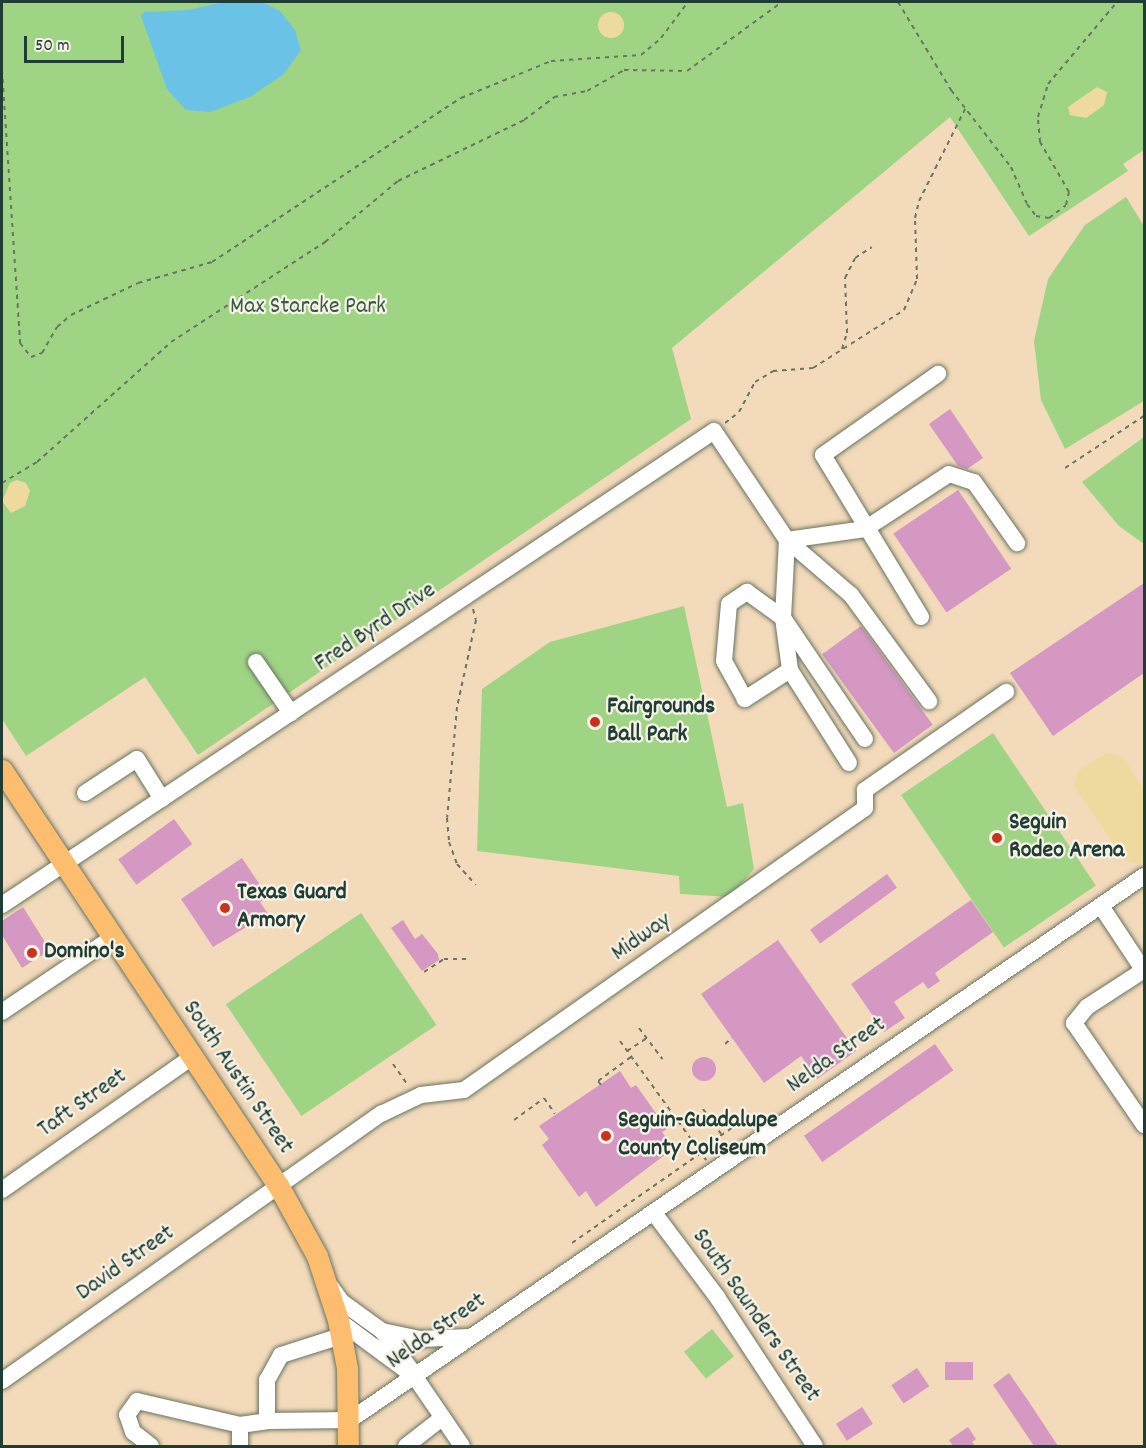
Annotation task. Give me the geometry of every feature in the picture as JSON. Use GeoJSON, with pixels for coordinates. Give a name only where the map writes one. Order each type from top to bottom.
{"type":"FeatureCollection","features":[{"type":"Feature","properties":{"kind":"main road","name":"South Austin Street"},"geometry":{"type":"LineString","coordinates":[[2,770],[278,1185],[327,1282],[340,1328],[350,1420],[348,1446]]}},
{"type":"Feature","properties":{"kind":"street"},"geometry":{"type":"LineString","coordinates":[[921,617],[864,529],[823,455],[938,374]]}},
{"type":"Feature","properties":{"kind":"street","name":"Fred Byrd Drive"},"geometry":{"type":"LineString","coordinates":[[2,905],[714,431],[787,540]]}},
{"type":"Feature","properties":{"kind":"street"},"geometry":{"type":"LineString","coordinates":[[787,540],[864,529],[949,474],[974,482],[1017,543]]}},
{"type":"Feature","properties":{"kind":"street"},"geometry":{"type":"LineString","coordinates":[[787,540],[783,618],[790,670],[849,763]]}},
{"type":"Feature","properties":{"kind":"street"},"geometry":{"type":"LineString","coordinates":[[787,540],[851,595],[929,701]]}},
{"type":"Feature","properties":{"kind":"street"},"geometry":{"type":"LineString","coordinates":[[790,670],[745,699],[724,661],[729,604],[747,592],[783,618],[865,740]]}},
{"type":"Feature","properties":{"kind":"street"},"geometry":{"type":"LineString","coordinates":[[256,662],[291,713]]}},
{"type":"Feature","properties":{"kind":"street","name":"Midway"},"geometry":{"type":"LineString","coordinates":[[278,1185],[348,1135],[408,1099],[464,1090],[865,808],[865,790],[1006,692]]}},
{"type":"Feature","properties":{"kind":"street"},"geometry":{"type":"LineString","coordinates":[[85,793],[137,759],[162,799]]}},
{"type":"Feature","properties":{"kind":"street","name":"Nelda Street"},"geometry":{"type":"LineString","coordinates":[[350,1420],[1144,876]]}},
{"type":"Feature","properties":{"kind":"street"},"geometry":{"type":"LineString","coordinates":[[1101,906],[1144,970],[1087,1007],[1074,1023],[1144,1125]]}},
{"type":"Feature","properties":{"kind":"street"},"geometry":{"type":"LineString","coordinates":[[2,1012],[113,937]]}},
{"type":"Feature","properties":{"kind":"street","name":"Taft Street"},"geometry":{"type":"LineString","coordinates":[[2,1190],[192,1057]]}},
{"type":"Feature","properties":{"kind":"street","name":"David Street"},"geometry":{"type":"LineString","coordinates":[[2,1381],[278,1185]]}},
{"type":"Feature","properties":{"kind":"street","name":"South Saunders Street"},"geometry":{"type":"LineString","coordinates":[[654,1213],[724,1307],[815,1446]]}},
{"type":"Feature","properties":{"kind":"street"},"geometry":{"type":"LineString","coordinates":[[327,1282],[342,1302],[382,1331],[462,1446]]}},
{"type":"Feature","properties":{"kind":"street"},"geometry":{"type":"LineString","coordinates":[[267,1421],[267,1380],[281,1355],[340,1328],[415,1377]]}},
{"type":"Feature","properties":{"kind":"street"},"geometry":{"type":"LineString","coordinates":[[382,1331],[420,1339],[470,1337]]}},
{"type":"Feature","properties":{"kind":"street"},"geometry":{"type":"LineString","coordinates":[[151,1446],[133,1432],[127,1415],[137,1401],[240,1425],[267,1421],[350,1420]]}},
{"type":"Feature","properties":{"kind":"street"},"geometry":{"type":"LineString","coordinates":[[406,1446],[442,1418]]}},
{"type":"Feature","properties":{"kind":"street"},"geometry":{"type":"LineString","coordinates":[[240,1425],[240,1446]]}},
{"type":"Feature","properties":{"kind":"path"},"geometry":{"type":"LineString","coordinates":[[2,70],[20,344],[31,357],[42,354],[57,327],[72,315],[138,283],[212,262],[461,98],[551,61],[641,55],[661,38],[688,2]]}},
{"type":"Feature","properties":{"kind":"path"},"geometry":{"type":"LineString","coordinates":[[2,483],[37,462],[171,342],[325,242],[398,181],[524,120],[554,97],[587,91],[624,70],[687,71],[782,2]]}},
{"type":"Feature","properties":{"kind":"path"},"geometry":{"type":"LineString","coordinates":[[898,2],[964,109],[1011,167],[1036,216],[1049,218],[1059,213],[1066,205],[1069,192],[1040,142],[1038,117],[1048,84],[1118,2]]}},
{"type":"Feature","properties":{"kind":"path"},"geometry":{"type":"LineString","coordinates":[[730,420],[739,412],[755,382],[773,371],[813,368],[904,310],[912,298],[917,279],[915,218],[919,201],[964,109]]}},
{"type":"Feature","properties":{"kind":"path"},"geometry":{"type":"LineString","coordinates":[[841,351],[847,333],[845,278],[855,258],[872,247]]}},
{"type":"Feature","properties":{"kind":"path"},"geometry":{"type":"LineString","coordinates":[[1065,468],[1144,416]]}},
{"type":"Feature","properties":{"kind":"path"},"geometry":{"type":"LineString","coordinates":[[467,596],[476,620],[457,707],[447,818],[448,842],[457,864],[476,885]]}},
{"type":"Feature","properties":{"kind":"path"},"geometry":{"type":"LineString","coordinates":[[424,972],[444,959],[467,959]]}},
{"type":"Feature","properties":{"kind":"path"},"geometry":{"type":"LineString","coordinates":[[639,1028],[662,1059]]}},
{"type":"Feature","properties":{"kind":"path"},"geometry":{"type":"LineString","coordinates":[[627,1051],[647,1038]]}},
{"type":"Feature","properties":{"kind":"path"},"geometry":{"type":"LineString","coordinates":[[725,1044],[732,1038]]}},
{"type":"Feature","properties":{"kind":"path"},"geometry":{"type":"LineString","coordinates":[[620,1041],[714,1172]]}},
{"type":"Feature","properties":{"kind":"path"},"geometry":{"type":"LineString","coordinates":[[601,1085],[598,1081],[631,1057]]}},
{"type":"Feature","properties":{"kind":"path"},"geometry":{"type":"LineString","coordinates":[[393,1064],[408,1085]]}},
{"type":"Feature","properties":{"kind":"path"},"geometry":{"type":"LineString","coordinates":[[514,1120],[544,1098],[555,1114]]}},
{"type":"Feature","properties":{"kind":"path"},"geometry":{"type":"LineString","coordinates":[[703,1109],[721,1135]]}},
{"type":"Feature","properties":{"kind":"path"},"geometry":{"type":"LineString","coordinates":[[572,1243],[745,1119]]}},
{"type":"Feature","properties":{"kind":"green space","name":"Max Starcke Park"},"geometry":{"type":"Polygon","coordinates":[[[2,2],[1144,2],[1144,150],[1123,164],[1128,171],[1029,236],[950,117],[672,348],[691,419],[198,755],[145,677],[26,756],[2,719],[2,2]]]}},
{"type":"Feature","properties":{"kind":"green space"},"geometry":{"type":"Polygon","coordinates":[[[1126,197],[1144,226],[1144,401],[1065,449],[1041,400],[1034,341],[1048,279],[1085,225],[1126,197]]]}},
{"type":"Feature","properties":{"kind":"green space"},"geometry":{"type":"Polygon","coordinates":[[[1144,437],[1144,544],[1119,526],[1082,482],[1144,437]]]}},
{"type":"Feature","properties":{"kind":"green space","name":"Fairgrounds Ball Park"},"geometry":{"type":"Polygon","coordinates":[[[684,606],[727,807],[743,803],[754,869],[730,897],[680,894],[679,876],[477,851],[482,689],[550,642],[684,606]]]}},
{"type":"Feature","properties":{"kind":"green space","name":"Seguin Rodeo Arena"},"geometry":{"type":"Polygon","coordinates":[[[993,733],[1096,886],[1004,948],[901,795],[993,733]]]}},
{"type":"Feature","properties":{"kind":"green space"},"geometry":{"type":"Polygon","coordinates":[[[361,913],[436,1025],[301,1116],[226,1004],[361,913]]]}},
{"type":"Feature","properties":{"kind":"green space"},"geometry":{"type":"Polygon","coordinates":[[[712,1329],[734,1356],[706,1379],[684,1352],[712,1329]]]}},
{"type":"Feature","properties":{"kind":"sand"},"geometry":{"type":"Polygon","coordinates":[[[611,12],[621,15],[624,25],[621,35],[611,38],[601,35],[598,25],[601,15],[611,12]]]}},
{"type":"Feature","properties":{"kind":"sand"},"geometry":{"type":"Polygon","coordinates":[[[1097,87],[1107,92],[1104,105],[1086,118],[1070,115],[1068,107],[1097,87]]]}},
{"type":"Feature","properties":{"kind":"sand"},"geometry":{"type":"Polygon","coordinates":[[[17,480],[26,483],[30,491],[25,506],[11,513],[2,501],[10,483],[17,480]]]}},
{"type":"Feature","properties":{"kind":"sand"},"geometry":{"type":"Polygon","coordinates":[[[1107,753],[1122,756],[1144,790],[1144,860],[1139,864],[1125,860],[1074,786],[1078,771],[1107,753]]]}},
{"type":"Feature","properties":{"kind":"water"},"geometry":{"type":"Polygon","coordinates":[[[224,2],[262,2],[280,11],[295,30],[301,50],[284,74],[250,97],[210,112],[186,110],[167,89],[141,16],[144,12],[188,10],[224,2]]]}},
{"type":"Feature","properties":{"kind":"building"},"geometry":{"type":"Polygon","coordinates":[[[950,409],[983,458],[967,469],[958,466],[929,424],[950,409]]]}},
{"type":"Feature","properties":{"kind":"building"},"geometry":{"type":"Polygon","coordinates":[[[958,490],[1011,569],[946,612],[893,534],[958,490]]]}},
{"type":"Feature","properties":{"kind":"building"},"geometry":{"type":"Polygon","coordinates":[[[1144,583],[1144,673],[1053,736],[1010,673],[1144,583]]]}},
{"type":"Feature","properties":{"kind":"building"},"geometry":{"type":"Polygon","coordinates":[[[861,626],[933,725],[894,753],[822,654],[861,626]]]}},
{"type":"Feature","properties":{"kind":"building"},"geometry":{"type":"Polygon","coordinates":[[[174,819],[192,844],[136,885],[118,860],[174,819]]]}},
{"type":"Feature","properties":{"kind":"building","name":"Texas Guard Armory"},"geometry":{"type":"Polygon","coordinates":[[[242,858],[268,897],[260,902],[268,914],[213,947],[181,899],[242,858]]]}},
{"type":"Feature","properties":{"kind":"building"},"geometry":{"type":"Polygon","coordinates":[[[887,874],[897,888],[820,944],[810,930],[887,874]]]}},
{"type":"Feature","properties":{"kind":"building"},"geometry":{"type":"Polygon","coordinates":[[[971,900],[993,932],[935,973],[940,981],[928,989],[923,982],[894,1002],[905,1018],[884,1032],[851,984],[971,900]]]}},
{"type":"Feature","properties":{"kind":"building"},"geometry":{"type":"Polygon","coordinates":[[[23,907],[50,950],[22,968],[2,935],[2,921],[23,907]]]}},
{"type":"Feature","properties":{"kind":"building"},"geometry":{"type":"Polygon","coordinates":[[[403,920],[415,939],[422,934],[438,954],[439,960],[422,971],[391,928],[403,920]]]}},
{"type":"Feature","properties":{"kind":"building"},"geometry":{"type":"Polygon","coordinates":[[[778,940],[856,1051],[817,1079],[801,1056],[764,1083],[701,994],[778,940]]]}},
{"type":"Feature","properties":{"kind":"building"},"geometry":{"type":"Polygon","coordinates":[[[935,1044],[953,1070],[822,1162],[804,1136],[935,1044]]]}},
{"type":"Feature","properties":{"kind":"building"},"geometry":{"type":"Polygon","coordinates":[[[704,1057],[712,1061],[716,1069],[712,1077],[704,1081],[696,1077],[692,1069],[696,1061],[704,1057]]]}},
{"type":"Feature","properties":{"kind":"building","name":"Seguin-Guadalupe County Coliseum"},"geometry":{"type":"Polygon","coordinates":[[[620,1071],[631,1088],[636,1085],[667,1129],[662,1132],[674,1148],[596,1207],[586,1191],[579,1197],[542,1145],[549,1139],[539,1126],[620,1071]]]}},
{"type":"Feature","properties":{"kind":"building"},"geometry":{"type":"Polygon","coordinates":[[[945,1362],[973,1362],[973,1380],[945,1380],[945,1362]]]}},
{"type":"Feature","properties":{"kind":"building"},"geometry":{"type":"Polygon","coordinates":[[[917,1368],[929,1386],[904,1404],[891,1385],[917,1368]]]}},
{"type":"Feature","properties":{"kind":"building"},"geometry":{"type":"Polygon","coordinates":[[[1009,1373],[1058,1446],[1034,1446],[993,1385],[1009,1373]]]}},
{"type":"Feature","properties":{"kind":"building"},"geometry":{"type":"Polygon","coordinates":[[[862,1407],[873,1424],[847,1441],[836,1424],[862,1407]]]}},
{"type":"Feature","properties":{"kind":"building"},"geometry":{"type":"Polygon","coordinates":[[[968,1427],[976,1439],[972,1442],[975,1446],[953,1446],[949,1440],[968,1427]]]}},
{"type":"Feature","properties":{"kind":"place","name":"Fairgrounds Ball Park"},"geometry":{"type":"Point","coordinates":[595,722]}},
{"type":"Feature","properties":{"kind":"place","name":"Seguin Rodeo Arena"},"geometry":{"type":"Point","coordinates":[997,838]}},
{"type":"Feature","properties":{"kind":"place","name":"Texas Guard Armory"},"geometry":{"type":"Point","coordinates":[225,908]}},
{"type":"Feature","properties":{"kind":"place","name":"Domino's"},"geometry":{"type":"Point","coordinates":[32,953]}},
{"type":"Feature","properties":{"kind":"place","name":"Seguin-Guadalupe County Coliseum"},"geometry":{"type":"Point","coordinates":[606,1136]}}]}
